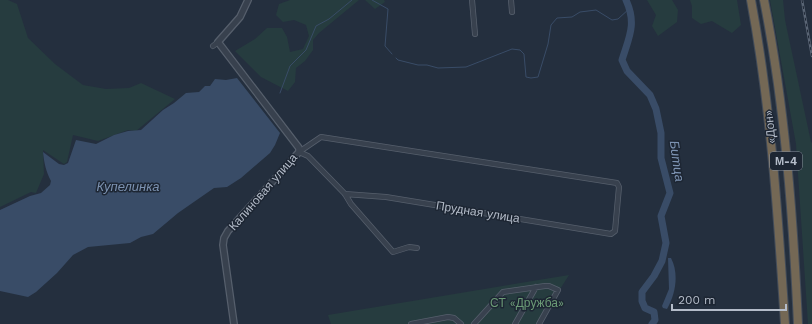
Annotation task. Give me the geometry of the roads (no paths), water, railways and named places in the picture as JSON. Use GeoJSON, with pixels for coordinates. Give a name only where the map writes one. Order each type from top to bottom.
{"type":"FeatureCollection","features":[{"type":"Feature","properties":{"kind":"highway","name":"«Дон»"},"geometry":{"type":"LineString","coordinates":[[751,0],[769,122],[778,214],[785,324]]}},
{"type":"Feature","properties":{"kind":"highway","name":"«Дон»"},"geometry":{"type":"LineString","coordinates":[[764,0],[773,47],[782,115],[794,244],[798,324]]}},
{"type":"Feature","properties":{"kind":"street","name":"Калиновая улица"},"geometry":{"type":"LineString","coordinates":[[234,324],[224,261],[224,238],[233,225],[299,152],[298,145],[216,44],[240,17],[248,0]]}},
{"type":"Feature","properties":{"kind":"street"},"geometry":{"type":"LineString","coordinates":[[472,0],[475,34]]}},
{"type":"Feature","properties":{"kind":"street"},"geometry":{"type":"LineString","coordinates":[[511,0],[512,12]]}},
{"type":"Feature","properties":{"kind":"street","name":"Прудная улица"},"geometry":{"type":"LineString","coordinates":[[299,152],[321,137],[617,183],[619,187],[615,231],[611,234],[386,197],[345,194]]}},
{"type":"Feature","properties":{"kind":"street"},"geometry":{"type":"LineString","coordinates":[[299,152],[308,156],[345,194],[351,204],[394,252],[409,247],[417,248]]}},
{"type":"Feature","properties":{"kind":"street"},"geometry":{"type":"LineString","coordinates":[[474,324],[502,292],[549,286],[558,290],[539,324]]}},
{"type":"Feature","properties":{"kind":"street"},"geometry":{"type":"LineString","coordinates":[[515,324],[536,287]]}},
{"type":"Feature","properties":{"kind":"street"},"geometry":{"type":"LineString","coordinates":[[411,324],[448,317],[454,318],[462,324]]}},
{"type":"Feature","properties":{"kind":"water","name":"Купелинка"},"geometry":{"type":"Polygon","coordinates":[[[237,78],[280,133],[270,153],[241,178],[227,187],[214,188],[178,213],[153,234],[141,237],[130,243],[88,247],[73,255],[57,273],[36,292],[28,297],[0,291],[0,210],[30,196],[41,193],[50,185],[51,181],[43,152],[59,164],[64,165],[68,163],[76,140],[96,144],[114,135],[128,131],[141,130],[163,110],[186,93],[199,92],[205,86],[210,86],[215,79],[226,80],[237,78]]]}},
{"type":"Feature","properties":{"kind":"water"},"geometry":{"type":"Polygon","coordinates":[[[668,258],[671,258],[676,277],[673,297],[667,309],[663,308],[662,306],[669,289],[668,258]]]}},
{"type":"Feature","properties":{"kind":"waterway","name":"Купелинка"},"geometry":{"type":"LineString","coordinates":[[280,93],[290,66],[306,50],[316,26],[329,19],[352,0]]}},
{"type":"Feature","properties":{"kind":"waterway","name":"Купелинка"},"geometry":{"type":"LineString","coordinates":[[372,0],[388,9],[385,46],[392,54]]}},
{"type":"Feature","properties":{"kind":"waterway","name":"Битца"},"geometry":{"type":"LineString","coordinates":[[626,0],[631,16],[631,30],[622,60],[627,71],[650,95],[656,109],[661,133],[661,158],[670,193],[661,216],[666,243],[662,261],[654,276],[642,292],[642,301],[645,308],[654,312],[655,320],[652,324]]}},
{"type":"Feature","properties":{"kind":"waterway","name":"Купелинка"},"geometry":{"type":"LineString","coordinates":[[396,58],[398,60],[418,65],[427,65],[438,68],[466,67],[512,49],[520,50],[524,54],[526,77],[538,77],[548,44],[551,25],[557,18],[572,17],[580,12],[596,10],[612,20],[618,19],[630,8]]}},
{"type":"Feature","properties":{"kind":"railway"},"geometry":{"type":"LineString","coordinates":[[802,0],[812,56]]}},
{"type":"Feature","properties":{"kind":"park label","name":"СТ «Дружба»"},"geometry":{"type":"Point","coordinates":[527,303]}}]}
